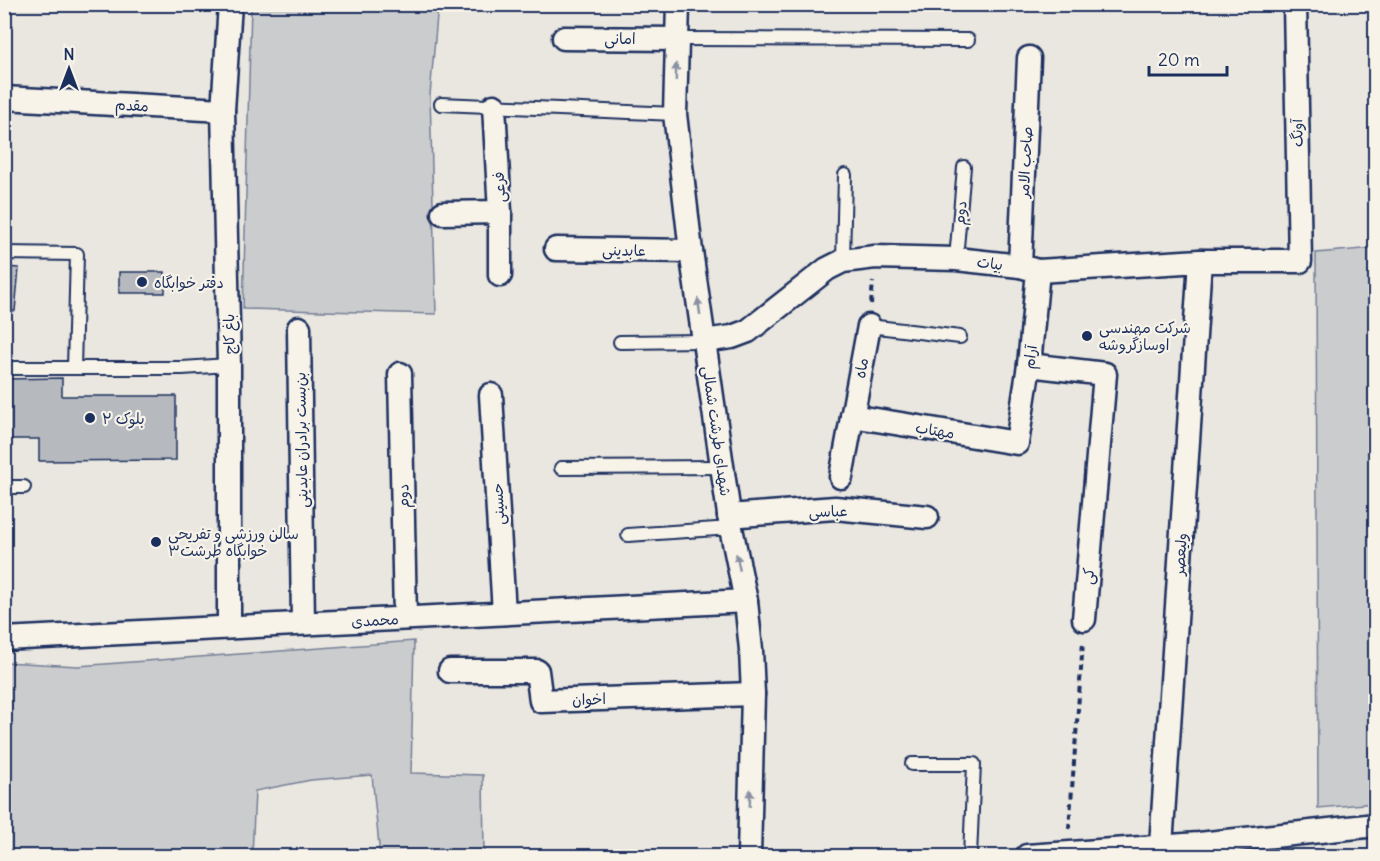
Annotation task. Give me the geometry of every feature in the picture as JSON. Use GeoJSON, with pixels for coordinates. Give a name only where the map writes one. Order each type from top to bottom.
{"type":"FeatureCollection","features":[{"type":"Feature","properties":{"kind":"street","name":"باغ کاج"},"geometry":{"type":"LineString","coordinates":[[229,627],[229,364],[223,110],[230,4]]}},
{"type":"Feature","properties":{"kind":"street","name":"شهدای طرشت شمالی"},"geometry":{"type":"LineString","coordinates":[[678,4],[675,114],[691,251],[730,522],[746,601],[753,694],[749,856]]}},
{"type":"Feature","properties":{"kind":"street","name":"آونگ"},"geometry":{"type":"LineString","coordinates":[[1295,4],[1300,261]]}},
{"type":"Feature","properties":{"kind":"street","name":"امانی"},"geometry":{"type":"LineString","coordinates":[[564,38],[676,39]]}},
{"type":"Feature","properties":{"kind":"street","name":"صاحب الامر"},"geometry":{"type":"LineString","coordinates":[[1029,58],[1029,268]]}},
{"type":"Feature","properties":{"kind":"street","name":"مقدم"},"geometry":{"type":"LineString","coordinates":[[4,98],[223,110]]}},
{"type":"Feature","properties":{"kind":"street","name":"فرعی"},"geometry":{"type":"LineString","coordinates":[[443,213],[500,212],[494,106]]}},
{"type":"Feature","properties":{"kind":"street"},"geometry":{"type":"LineString","coordinates":[[500,212],[500,275]]}},
{"type":"Feature","properties":{"kind":"street","name":"عابدینی"},"geometry":{"type":"LineString","coordinates":[[556,249],[691,251]]}},
{"type":"Feature","properties":{"kind":"street","name":"بیات"},"geometry":{"type":"LineString","coordinates":[[704,341],[732,337],[748,331],[827,269],[843,261],[875,257],[956,259],[1029,268],[1200,261],[1300,261]]}},
{"type":"Feature","properties":{"kind":"street","name":"ولیعصر"},"geometry":{"type":"LineString","coordinates":[[1161,846],[1200,261]]}},
{"type":"Feature","properties":{"kind":"street","name":"آرام"},"geometry":{"type":"LineString","coordinates":[[1017,443],[1029,365],[1029,268]]}},
{"type":"Feature","properties":{"kind":"street","name":"ماه"},"geometry":{"type":"LineString","coordinates":[[841,477],[869,326]]}},
{"type":"Feature","properties":{"kind":"street","name":"بن‌بست برادران عابدینی"},"geometry":{"type":"LineString","coordinates":[[299,328],[303,623]]}},
{"type":"Feature","properties":{"kind":"street","name":"کی"},"geometry":{"type":"LineString","coordinates":[[1029,365],[1106,374],[1084,620]]}},
{"type":"Feature","properties":{"kind":"street","name":"دوم"},"geometry":{"type":"LineString","coordinates":[[400,374],[405,618]]}},
{"type":"Feature","properties":{"kind":"street","name":"حسینی"},"geometry":{"type":"LineString","coordinates":[[491,395],[504,613]]}},
{"type":"Feature","properties":{"kind":"street","name":"مهتاب"},"geometry":{"type":"LineString","coordinates":[[852,416],[1017,443]]}},
{"type":"Feature","properties":{"kind":"street","name":"عباسی"},"geometry":{"type":"LineString","coordinates":[[730,522],[836,508],[927,517]]}},
{"type":"Feature","properties":{"kind":"street","name":"محمدی"},"geometry":{"type":"LineString","coordinates":[[4,639],[746,601]]}},
{"type":"Feature","properties":{"kind":"street","name":"اخوان"},"geometry":{"type":"LineString","coordinates":[[450,671],[537,671],[541,701],[753,694]]}},
{"type":"Feature","properties":{"kind":"street"},"geometry":{"type":"LineString","coordinates":[[1027,856],[1161,846],[1376,825]]}},
{"type":"Feature","properties":{"kind":"lane"},"geometry":{"type":"LineString","coordinates":[[676,39],[968,40]]}},
{"type":"Feature","properties":{"kind":"lane"},"geometry":{"type":"LineString","coordinates":[[441,104],[675,114]]}},
{"type":"Feature","properties":{"kind":"lane","name":"دوم"},"geometry":{"type":"LineString","coordinates":[[956,259],[964,167]]}},
{"type":"Feature","properties":{"kind":"lane"},"geometry":{"type":"LineString","coordinates":[[843,261],[845,175]]}},
{"type":"Feature","properties":{"kind":"lane"},"geometry":{"type":"LineString","coordinates":[[4,253],[77,254],[74,368]]}},
{"type":"Feature","properties":{"kind":"lane"},"geometry":{"type":"LineString","coordinates":[[869,326],[960,337]]}},
{"type":"Feature","properties":{"kind":"lane"},"geometry":{"type":"LineString","coordinates":[[620,342],[704,341]]}},
{"type":"Feature","properties":{"kind":"lane"},"geometry":{"type":"LineString","coordinates":[[4,368],[182,368],[229,364]]}},
{"type":"Feature","properties":{"kind":"lane"},"geometry":{"type":"LineString","coordinates":[[561,468],[722,467]]}},
{"type":"Feature","properties":{"kind":"lane"},"geometry":{"type":"LineString","coordinates":[[4,487],[24,487]]}},
{"type":"Feature","properties":{"kind":"lane"},"geometry":{"type":"LineString","coordinates":[[628,535],[730,522]]}},
{"type":"Feature","properties":{"kind":"lane"},"geometry":{"type":"LineString","coordinates":[[912,764],[974,764],[970,856]]}},
{"type":"Feature","properties":{"kind":"path"},"geometry":{"type":"LineString","coordinates":[[869,326],[875,257]]}},
{"type":"Feature","properties":{"kind":"path"},"geometry":{"type":"LineString","coordinates":[[1067,854],[1084,620]]}},
{"type":"Feature","properties":{"kind":"shaded area"},"geometry":{"type":"Polygon","coordinates":[[[251,5],[438,5],[430,95],[436,314],[243,309],[251,5]]]}},
{"type":"Feature","properties":{"kind":"shaded area"},"geometry":{"type":"Polygon","coordinates":[[[1375,248],[1375,803],[1318,808],[1316,253],[1375,248]]]}},
{"type":"Feature","properties":{"kind":"shaded area"},"geometry":{"type":"Polygon","coordinates":[[[414,641],[411,773],[483,775],[484,856],[380,856],[372,775],[311,780],[255,791],[252,856],[5,856],[5,662],[78,666],[414,641]]]}},
{"type":"Feature","properties":{"kind":"building"},"geometry":{"type":"Polygon","coordinates":[[[4,267],[19,268],[15,311],[4,310],[4,267]]]}},
{"type":"Feature","properties":{"kind":"building","name":"دفتر خوابگاه"},"geometry":{"type":"Polygon","coordinates":[[[119,272],[165,272],[165,293],[119,293],[119,272]]]}},
{"type":"Feature","properties":{"kind":"building","name":"بلوک ۲"},"geometry":{"type":"Polygon","coordinates":[[[62,378],[62,396],[176,396],[176,460],[39,461],[39,439],[4,439],[4,379],[62,378]]]}},
{"type":"Feature","properties":{"kind":"place","name":"دفتر خوابگاه"},"geometry":{"type":"Point","coordinates":[142,282]}},
{"type":"Feature","properties":{"kind":"place","name":"شرکت مهندسی ا‌وسازگروشه"},"geometry":{"type":"Point","coordinates":[1087,336]}},
{"type":"Feature","properties":{"kind":"place","name":"بلوک ۲"},"geometry":{"type":"Point","coordinates":[90,418]}},
{"type":"Feature","properties":{"kind":"place","name":"سالن ورزشی و تفریحی خوابگاه طرشت۳"},"geometry":{"type":"Point","coordinates":[156,542]}}]}
